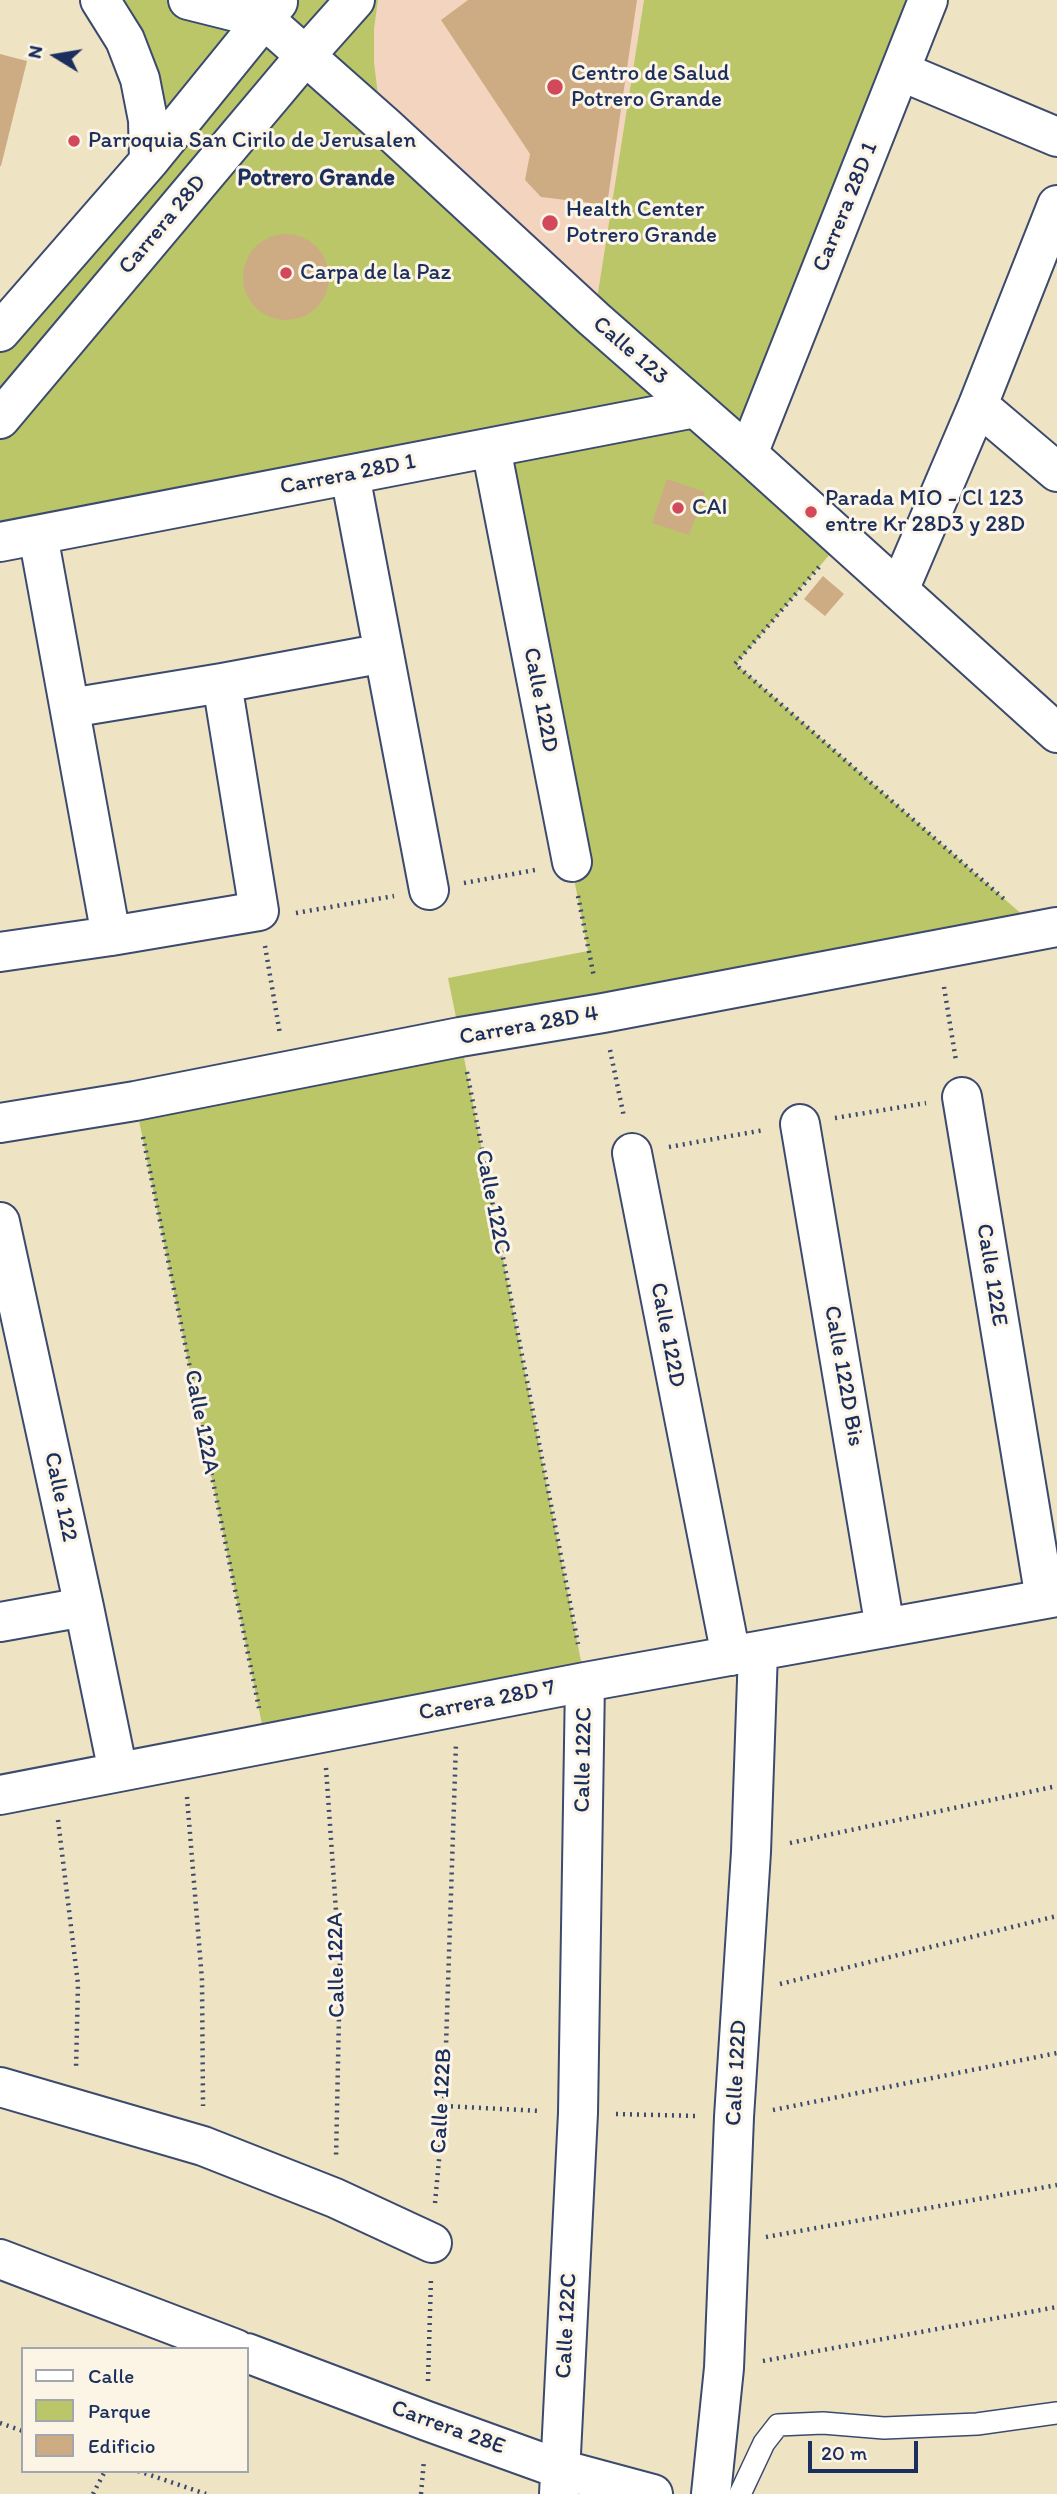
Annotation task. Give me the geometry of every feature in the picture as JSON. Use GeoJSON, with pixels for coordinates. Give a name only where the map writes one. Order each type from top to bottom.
{"type":"FeatureCollection","features":[{"type":"Feature","properties":{"kind":"street"},"geometry":{"type":"LineString","coordinates":[[100,0],[125,40],[140,79],[148,120],[149,162]]}},
{"type":"Feature","properties":{"kind":"street","name":"Calle 123"},"geometry":{"type":"LineString","coordinates":[[188,0],[272,9],[306,55],[594,319],[1057,733]]}},
{"type":"Feature","properties":{"kind":"street","name":"Carrera 28D"},"geometry":{"type":"LineString","coordinates":[[0,419],[355,0]]}},
{"type":"Feature","properties":{"kind":"street","name":"Carrera 28D 1"},"geometry":{"type":"LineString","coordinates":[[748,454],[928,0]]}},
{"type":"Feature","properties":{"kind":"street"},"geometry":{"type":"LineString","coordinates":[[0,332],[149,162],[272,9]]}},
{"type":"Feature","properties":{"kind":"street"},"geometry":{"type":"LineString","coordinates":[[900,71],[1057,137]]}},
{"type":"Feature","properties":{"kind":"street"},"geometry":{"type":"LineString","coordinates":[[899,590],[978,405],[1057,205]]}},
{"type":"Feature","properties":{"kind":"street"},"geometry":{"type":"LineString","coordinates":[[978,405],[1057,472]]}},
{"type":"Feature","properties":{"kind":"street","name":"Carrera 28D 1"},"geometry":{"type":"LineString","coordinates":[[0,542],[695,408]]}},
{"type":"Feature","properties":{"kind":"street","name":"Calle 122D"},"geometry":{"type":"LineString","coordinates":[[491,448],[572,862]]}},
{"type":"Feature","properties":{"kind":"street"},"geometry":{"type":"LineString","coordinates":[[350,475],[429,890]]}},
{"type":"Feature","properties":{"kind":"street"},"geometry":{"type":"LineString","coordinates":[[38,535],[111,936]]}},
{"type":"Feature","properties":{"kind":"street"},"geometry":{"type":"LineString","coordinates":[[70,708],[384,653]]}},
{"type":"Feature","properties":{"kind":"street"},"geometry":{"type":"LineString","coordinates":[[0,952],[111,936],[261,922],[222,683]]}},
{"type":"Feature","properties":{"kind":"street","name":"Carrera 28D 4"},"geometry":{"type":"LineString","coordinates":[[0,1123],[135,1101],[460,1037],[603,1013],[1049,929]]}},
{"type":"Feature","properties":{"kind":"street","name":"Calle 122E"},"geometry":{"type":"LineString","coordinates":[[962,1097],[1051,1598]]}},
{"type":"Feature","properties":{"kind":"street","name":"Calle 122D Bis"},"geometry":{"type":"LineString","coordinates":[[800,1124],[886,1628]]}},
{"type":"Feature","properties":{"kind":"street","name":"Calle 122D"},"geometry":{"type":"LineString","coordinates":[[632,1153],[745,1654],[751,1852],[734,2117],[724,2368],[711,2494]]}},
{"type":"Feature","properties":{"kind":"street","name":"Calle 122"},"geometry":{"type":"LineString","coordinates":[[0,1222],[118,1772]]}},
{"type":"Feature","properties":{"kind":"street","name":"Carrera 28D 7"},"geometry":{"type":"LineString","coordinates":[[0,1795],[585,1682],[1051,1598]]}},
{"type":"Feature","properties":{"kind":"street"},"geometry":{"type":"LineString","coordinates":[[0,1622],[84,1607]]}},
{"type":"Feature","properties":{"kind":"street","name":"Calle 122C"},"geometry":{"type":"LineString","coordinates":[[559,2481],[578,2113],[585,1682]]}},
{"type":"Feature","properties":{"kind":"street"},"geometry":{"type":"LineString","coordinates":[[0,2087],[203,2146],[335,2198],[432,2243]]}},
{"type":"Feature","properties":{"kind":"street"},"geometry":{"type":"LineString","coordinates":[[0,2259],[231,2347]]}},
{"type":"Feature","properties":{"kind":"street","name":"Carrera 28E"},"geometry":{"type":"LineString","coordinates":[[248,2353],[427,2421],[559,2481],[653,2494]]}},
{"type":"Feature","properties":{"kind":"lane"},"geometry":{"type":"LineString","coordinates":[[740,2494],[764,2442],[778,2425],[822,2423],[884,2428],[977,2424],[1057,2413]]}},
{"type":"Feature","properties":{"kind":"path"},"geometry":{"type":"LineString","coordinates":[[842,540],[735,664],[1049,929]]}},
{"type":"Feature","properties":{"kind":"path"},"geometry":{"type":"LineString","coordinates":[[572,862],[589,951]]}},
{"type":"Feature","properties":{"kind":"path"},"geometry":{"type":"LineString","coordinates":[[261,922],[286,1071]]}},
{"type":"Feature","properties":{"kind":"path"},"geometry":{"type":"LineString","coordinates":[[938,951],[962,1097]]}},
{"type":"Feature","properties":{"kind":"path"},"geometry":{"type":"LineString","coordinates":[[603,1013],[632,1153]]}},
{"type":"Feature","properties":{"kind":"path","name":"Calle 122C"},"geometry":{"type":"LineString","coordinates":[[460,1037],[585,1682]]}},
{"type":"Feature","properties":{"kind":"path","name":"Calle 122A"},"geometry":{"type":"LineString","coordinates":[[135,1101],[266,1744]]}},
{"type":"Feature","properties":{"kind":"path","name":"Calle 122B"},"geometry":{"type":"LineString","coordinates":[[421,2494],[427,2421],[432,2243],[444,2106],[457,1707]]}},
{"type":"Feature","properties":{"kind":"path","name":"Calle 122A"},"geometry":{"type":"LineString","coordinates":[[324,1732],[340,1968],[335,2198]]}},
{"type":"Feature","properties":{"kind":"path"},"geometry":{"type":"LineString","coordinates":[[184,1759],[202,1980],[203,2146]]}},
{"type":"Feature","properties":{"kind":"path"},"geometry":{"type":"LineString","coordinates":[[54,1784],[78,1984],[75,2108]]}},
{"type":"Feature","properties":{"kind":"path"},"geometry":{"type":"LineString","coordinates":[[751,1852],[1057,1786]]}},
{"type":"Feature","properties":{"kind":"path"},"geometry":{"type":"LineString","coordinates":[[742,1993],[1057,1916]]}},
{"type":"Feature","properties":{"kind":"path"},"geometry":{"type":"LineString","coordinates":[[444,2106],[734,2117],[1057,2053]]}},
{"type":"Feature","properties":{"kind":"path"},"geometry":{"type":"LineString","coordinates":[[730,2244],[1057,2185]]}},
{"type":"Feature","properties":{"kind":"path"},"geometry":{"type":"LineString","coordinates":[[724,2368],[1057,2307]]}},
{"type":"Feature","properties":{"kind":"path"},"geometry":{"type":"LineString","coordinates":[[0,2423],[21,2430]]}},
{"type":"Feature","properties":{"kind":"path"},"geometry":{"type":"LineString","coordinates":[[93,2494],[103,2473]]}},
{"type":"Feature","properties":{"kind":"path"},"geometry":{"type":"LineString","coordinates":[[144,2473],[206,2494]]}},
{"type":"Feature","properties":{"kind":"shaded area","name":"Health Center Potrero Grande"},"geometry":{"type":"Polygon","coordinates":[[[378,0],[644,0],[594,319],[378,95],[374,29],[378,0]]]}},
{"type":"Feature","properties":{"kind":"green space"},"geometry":{"type":"Polygon","coordinates":[[[100,0],[378,0],[374,29],[374,62],[378,95],[594,318],[644,0],[928,0],[748,453],[842,540],[736,664],[1041,931],[460,1037],[448,978],[588,951],[491,449],[0,542],[0,307],[149,161],[100,0]]]}},
{"type":"Feature","properties":{"kind":"green space"},"geometry":{"type":"Polygon","coordinates":[[[460,1037],[585,1682],[266,1744],[135,1101],[460,1037]]]}},
{"type":"Feature","properties":{"kind":"building","name":"Centro de Salud Potrero Grande"},"geometry":{"type":"Polygon","coordinates":[[[468,0],[637,0],[607,205],[541,197],[525,180],[530,154],[441,20],[468,0]]]}},
{"type":"Feature","properties":{"kind":"building"},"geometry":{"type":"Polygon","coordinates":[[[0,54],[27,61],[1,166],[0,166],[0,54]]]}},
{"type":"Feature","properties":{"kind":"building","name":"Carpa de la Paz"},"geometry":{"type":"Polygon","coordinates":[[[286,234],[310,241],[322,253],[329,277],[322,301],[310,313],[286,320],[262,313],[250,301],[243,277],[250,253],[262,241],[286,234]]]}},
{"type":"Feature","properties":{"kind":"building","name":"CAI"},"geometry":{"type":"Polygon","coordinates":[[[667,479],[705,492],[689,535],[652,523],[667,479]]]}},
{"type":"Feature","properties":{"kind":"building"},"geometry":{"type":"Polygon","coordinates":[[[823,576],[844,594],[825,616],[804,599],[823,576]]]}},
{"type":"Feature","properties":{"kind":"place","name":"Centro de Salud Potrero Grande"},"geometry":{"type":"Point","coordinates":[555,87]}},
{"type":"Feature","properties":{"kind":"place","name":"Parroquia San Cirilo de Jerusalen"},"geometry":{"type":"Point","coordinates":[74,141]}},
{"type":"Feature","properties":{"kind":"place","name":"Health Center Potrero Grande"},"geometry":{"type":"Point","coordinates":[550,223]}},
{"type":"Feature","properties":{"kind":"place","name":"Carpa de la Paz"},"geometry":{"type":"Point","coordinates":[286,273]}},
{"type":"Feature","properties":{"kind":"place","name":"CAI"},"geometry":{"type":"Point","coordinates":[678,508]}},
{"type":"Feature","properties":{"kind":"place","name":"Parada MIO - Cl 123 entre Kr 28D3 y 28D"},"geometry":{"type":"Point","coordinates":[811,512]}},
{"type":"Feature","properties":{"kind":"district","name":"Potrero Grande"},"geometry":{"type":"Point","coordinates":[316,179]}}]}
